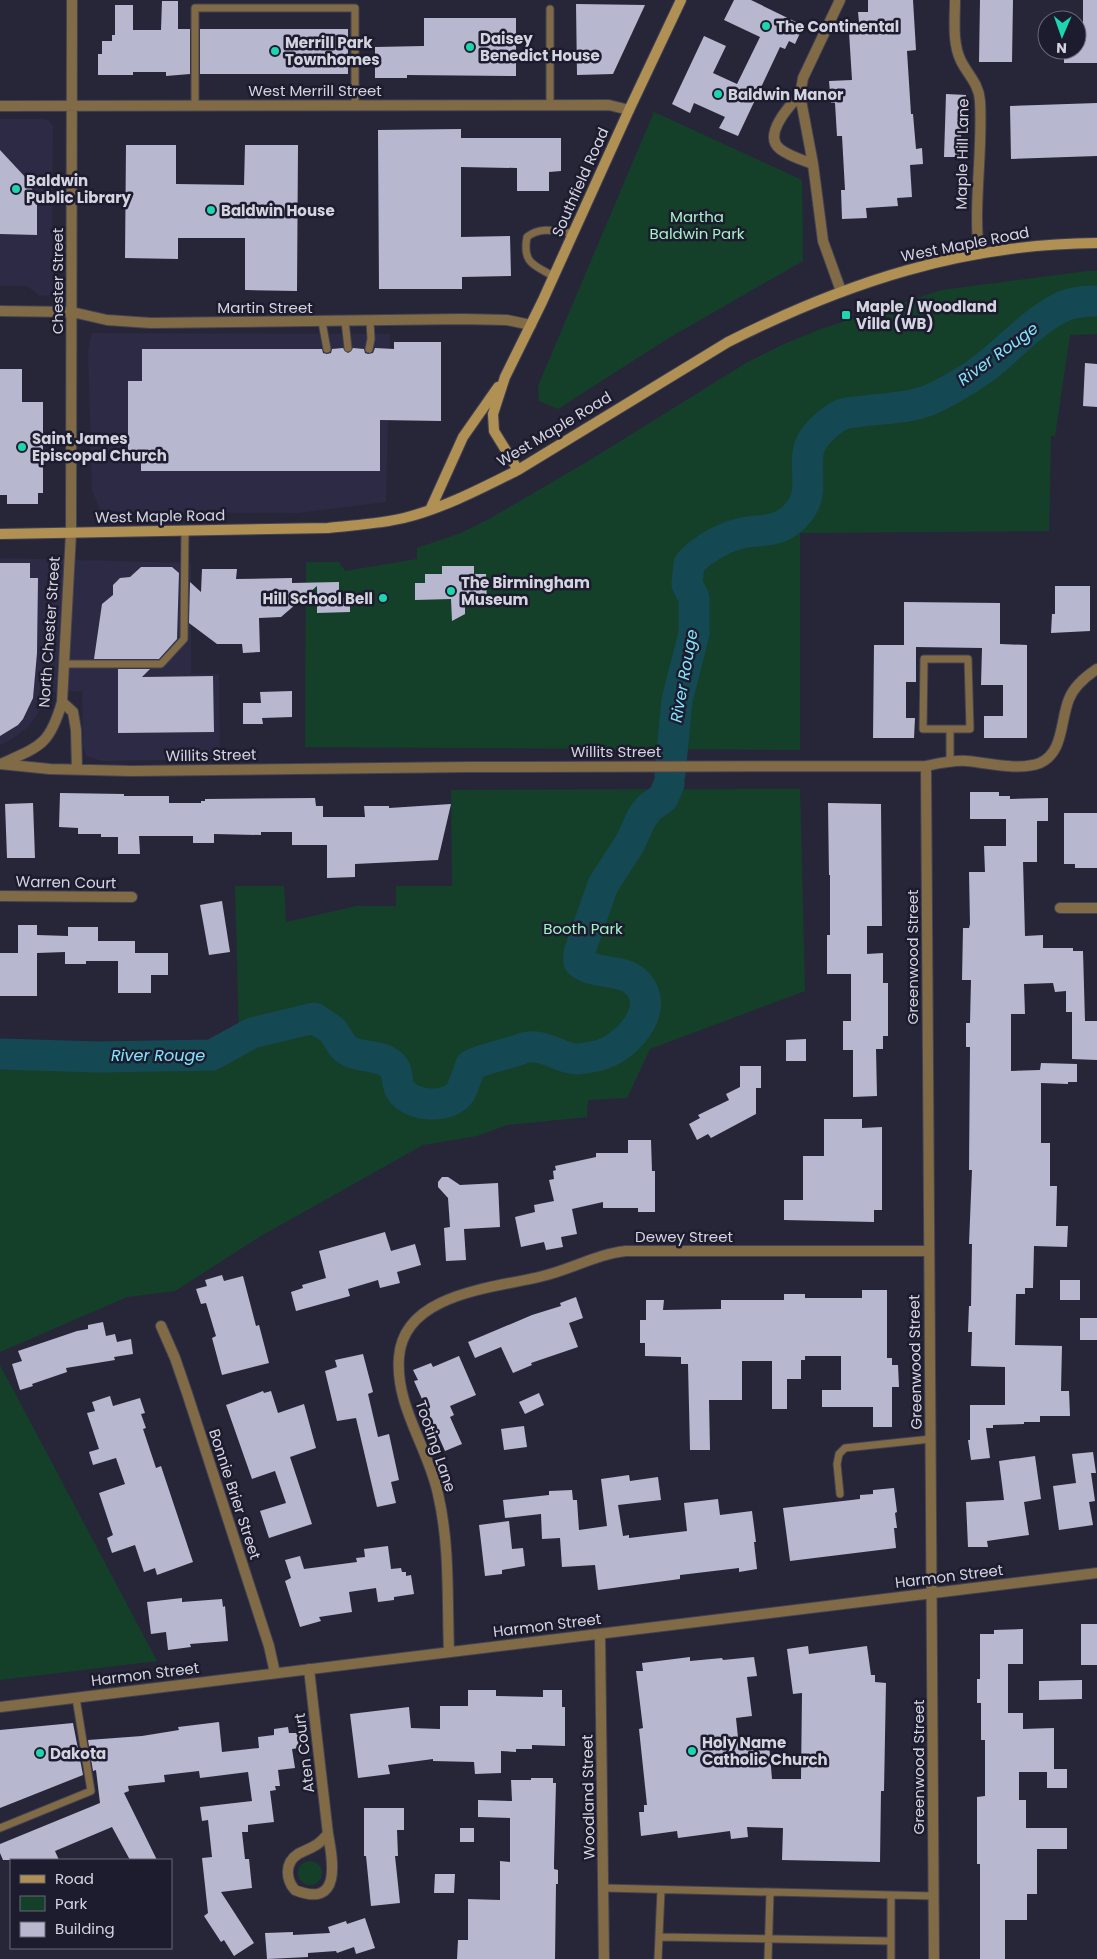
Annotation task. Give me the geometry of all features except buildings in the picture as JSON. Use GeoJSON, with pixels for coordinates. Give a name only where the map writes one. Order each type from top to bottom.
{"type":"FeatureCollection","features":[{"type":"Feature","properties":{"kind":"main road","name":"Southfield Road"},"geometry":{"type":"LineString","coordinates":[[518,470],[494,431],[493,414],[505,377],[531,325],[681,0]]}},
{"type":"Feature","properties":{"kind":"main road","name":"West Maple Road"},"geometry":{"type":"LineString","coordinates":[[0,534],[300,529],[358,525],[405,518],[430,510],[518,470],[728,342],[772,320],[841,291],[900,271],[979,254],[1042,246],[1097,243]]}},
{"type":"Feature","properties":{"kind":"main road","name":"Southfield Road"},"geometry":{"type":"LineString","coordinates":[[430,510],[462,437],[505,377]]}},
{"type":"Feature","properties":{"kind":"street","name":"Chester Street"},"geometry":{"type":"LineString","coordinates":[[71,533],[72,0]]}},
{"type":"Feature","properties":{"kind":"street"},"geometry":{"type":"LineString","coordinates":[[840,0],[803,78],[800,95],[813,164],[823,241],[841,291]]}},
{"type":"Feature","properties":{"kind":"street","name":"Maple Hill Lane"},"geometry":{"type":"LineString","coordinates":[[955,0],[956,44],[960,60],[977,84],[980,99],[980,168],[976,226],[979,254]]}},
{"type":"Feature","properties":{"kind":"street"},"geometry":{"type":"LineString","coordinates":[[800,95],[785,111],[775,132],[774,140],[778,148],[813,164]]}},
{"type":"Feature","properties":{"kind":"street","name":"West Merrill Street"},"geometry":{"type":"LineString","coordinates":[[0,106],[609,105],[629,110]]}},
{"type":"Feature","properties":{"kind":"street","name":"Martin Street"},"geometry":{"type":"LineString","coordinates":[[0,311],[72,312],[102,319],[151,323],[502,320],[531,325]]}},
{"type":"Feature","properties":{"kind":"street","name":"North Chester Street"},"geometry":{"type":"LineString","coordinates":[[1,764],[37,748],[46,740],[57,719],[62,702],[71,533]]}},
{"type":"Feature","properties":{"kind":"street","name":"Willits Street"},"geometry":{"type":"LineString","coordinates":[[1,764],[50,769],[132,771],[642,766],[926,766],[950,761],[969,761],[998,766],[1026,765],[1038,763],[1050,757],[1058,743],[1069,699],[1077,685],[1097,669]]}},
{"type":"Feature","properties":{"kind":"street"},"geometry":{"type":"LineString","coordinates":[[62,702],[72,712],[76,730],[77,769]]}},
{"type":"Feature","properties":{"kind":"street","name":"Greenwood Street"},"geometry":{"type":"LineString","coordinates":[[926,766],[934,1959]]}},
{"type":"Feature","properties":{"kind":"street","name":"Warren Court"},"geometry":{"type":"LineString","coordinates":[[0,896],[132,898]]}},
{"type":"Feature","properties":{"kind":"street"},"geometry":{"type":"LineString","coordinates":[[1060,908],[1097,908]]}},
{"type":"Feature","properties":{"kind":"street","name":"Dewey Street"},"geometry":{"type":"LineString","coordinates":[[446,1300],[487,1287],[542,1277],[611,1253],[626,1251],[929,1251]]}},
{"type":"Feature","properties":{"kind":"street","name":"Tooting Lane"},"geometry":{"type":"LineString","coordinates":[[446,1300],[433,1307],[412,1325],[402,1342],[399,1357],[400,1388],[404,1403],[433,1475],[442,1515],[445,1539],[449,1652]]}},
{"type":"Feature","properties":{"kind":"street","name":"Bonnie Brier Street"},"geometry":{"type":"LineString","coordinates":[[161,1326],[187,1393],[269,1646],[275,1673]]}},
{"type":"Feature","properties":{"kind":"street","name":"Harmon Street"},"geometry":{"type":"LineString","coordinates":[[0,1707],[1097,1573]]}},
{"type":"Feature","properties":{"kind":"street","name":"Woodland Street"},"geometry":{"type":"LineString","coordinates":[[600,1634],[604,1959]]}},
{"type":"Feature","properties":{"kind":"street","name":"Aten Court"},"geometry":{"type":"LineString","coordinates":[[309,1669],[333,1868],[329,1885],[319,1893],[313,1895],[295,1890],[288,1879],[288,1871],[292,1859],[318,1844],[328,1834]]}},
{"type":"Feature","properties":{"kind":"lane"},"geometry":{"type":"LineString","coordinates":[[195,106],[195,8],[355,8],[355,105]]}},
{"type":"Feature","properties":{"kind":"lane"},"geometry":{"type":"LineString","coordinates":[[550,9],[550,105]]}},
{"type":"Feature","properties":{"kind":"lane"},"geometry":{"type":"LineString","coordinates":[[553,276],[529,260],[525,254],[526,238],[534,232],[549,230],[573,233]]}},
{"type":"Feature","properties":{"kind":"lane"},"geometry":{"type":"LineString","coordinates":[[345,321],[348,348]]}},
{"type":"Feature","properties":{"kind":"lane"},"geometry":{"type":"LineString","coordinates":[[368,349],[371,339],[370,321]]}},
{"type":"Feature","properties":{"kind":"lane"},"geometry":{"type":"LineString","coordinates":[[322,322],[327,349]]}},
{"type":"Feature","properties":{"kind":"lane"},"geometry":{"type":"LineString","coordinates":[[64,664],[161,664],[184,639],[185,530]]}},
{"type":"Feature","properties":{"kind":"lane"},"geometry":{"type":"LineString","coordinates":[[924,659],[968,659],[970,729],[950,729],[924,729],[924,659]]}},
{"type":"Feature","properties":{"kind":"lane"},"geometry":{"type":"LineString","coordinates":[[950,729],[950,761]]}},
{"type":"Feature","properties":{"kind":"lane"},"geometry":{"type":"LineString","coordinates":[[840,1494],[837,1464],[839,1454],[845,1448],[931,1439]]}},
{"type":"Feature","properties":{"kind":"lane"},"geometry":{"type":"LineString","coordinates":[[0,1828],[92,1791],[76,1698]]}},
{"type":"Feature","properties":{"kind":"lane"},"geometry":{"type":"LineString","coordinates":[[604,1888],[934,1896]]}},
{"type":"Feature","properties":{"kind":"lane"},"geometry":{"type":"LineString","coordinates":[[658,1959],[661,1890]]}},
{"type":"Feature","properties":{"kind":"lane"},"geometry":{"type":"LineString","coordinates":[[768,1959],[770,1892]]}},
{"type":"Feature","properties":{"kind":"lane"},"geometry":{"type":"LineString","coordinates":[[890,1895],[891,1959]]}},
{"type":"Feature","properties":{"kind":"lane"},"geometry":{"type":"LineString","coordinates":[[659,1937],[891,1941]]}},
{"type":"Feature","properties":{"kind":"shaded area"},"geometry":{"type":"Polygon","coordinates":[[[0,119],[42,119],[49,121],[53,126],[52,270],[56,278],[56,285],[51,295],[40,296],[27,286],[0,286],[0,119]]]}},
{"type":"Feature","properties":{"kind":"shaded area"},"geometry":{"type":"Polygon","coordinates":[[[92,333],[390,334],[386,502],[298,513],[125,512],[100,510],[92,490],[88,351],[92,333]]]}},
{"type":"Feature","properties":{"kind":"shaded area"},"geometry":{"type":"Polygon","coordinates":[[[0,558],[191,563],[191,674],[219,674],[220,759],[102,761],[86,756],[83,746],[82,691],[45,692],[40,710],[28,727],[0,745],[0,558]]]}},
{"type":"Feature","properties":{"kind":"green space","name":"Martha Baldwin Park"},"geometry":{"type":"Polygon","coordinates":[[[654,112],[802,180],[803,261],[667,339],[558,409],[539,401],[538,386],[654,112]]]}},
{"type":"Feature","properties":{"kind":"green space"},"geometry":{"type":"Polygon","coordinates":[[[1097,271],[1097,334],[1070,335],[1055,436],[1051,436],[1049,531],[800,533],[800,750],[305,747],[306,562],[339,562],[345,571],[417,559],[417,548],[461,533],[489,519],[590,460],[746,363],[784,344],[821,329],[942,290],[1097,271]]]}},
{"type":"Feature","properties":{"kind":"green space","name":"Booth Park"},"geometry":{"type":"Polygon","coordinates":[[[800,789],[805,991],[650,1049],[627,1098],[588,1100],[587,1117],[507,1125],[477,1136],[423,1145],[259,1237],[175,1291],[127,1297],[0,1352],[0,1070],[11,1070],[33,1045],[147,1067],[239,1035],[235,886],[284,886],[286,922],[357,906],[396,906],[396,886],[452,886],[451,790],[800,789]]]}},
{"type":"Feature","properties":{"kind":"green space"},"geometry":{"type":"Polygon","coordinates":[[[0,1365],[157,1661],[0,1680],[0,1365]]]}},
{"type":"Feature","properties":{"kind":"green space"},"geometry":{"type":"Polygon","coordinates":[[[310,1861],[319,1864],[322,1873],[319,1882],[310,1885],[301,1882],[298,1873],[301,1864],[310,1861]]]}},
{"type":"Feature","properties":{"kind":"waterway","name":"River Rouge"},"geometry":{"type":"LineString","coordinates":[[670,774],[677,700],[694,634],[694,598],[687,584],[689,564],[701,553],[724,539],[748,532],[779,527],[800,511],[806,500],[808,453],[812,442],[820,431],[836,418],[850,413],[909,406],[934,398],[980,371],[1049,314],[1069,304],[1097,301]]}},
{"type":"Feature","properties":{"kind":"waterway","name":"River Rouge"},"geometry":{"type":"LineString","coordinates":[[0,1054],[98,1057],[212,1055],[252,1033],[314,1018],[333,1031],[347,1050],[352,1053],[382,1059],[393,1066],[396,1071],[399,1088],[406,1096],[421,1103],[439,1104],[447,1102],[460,1093],[471,1065],[525,1047],[542,1048],[577,1059],[606,1053],[627,1039],[640,1022],[646,1003],[644,993],[638,984],[625,975],[593,969],[579,962],[579,953],[603,885],[630,843],[642,817],[650,807],[663,798],[669,784]]}},
{"type":"Feature","properties":{"kind":"place","name":"The Continental"},"geometry":{"type":"Point","coordinates":[766,26]}},
{"type":"Feature","properties":{"kind":"place","name":"Daisey Benedict House"},"geometry":{"type":"Point","coordinates":[470,47]}},
{"type":"Feature","properties":{"kind":"place","name":"Merrill Park Townhomes"},"geometry":{"type":"Point","coordinates":[275,51]}},
{"type":"Feature","properties":{"kind":"place","name":"Baldwin Manor"},"geometry":{"type":"Point","coordinates":[718,94]}},
{"type":"Feature","properties":{"kind":"place","name":"Baldwin Public Library"},"geometry":{"type":"Point","coordinates":[16,189]}},
{"type":"Feature","properties":{"kind":"place","name":"Baldwin House"},"geometry":{"type":"Point","coordinates":[211,210]}},
{"type":"Feature","properties":{"kind":"place","name":"Maple / Woodland Villa (WB)"},"geometry":{"type":"Point","coordinates":[846,315]}},
{"type":"Feature","properties":{"kind":"place","name":"Saint James Episcopal Church"},"geometry":{"type":"Point","coordinates":[22,447]}},
{"type":"Feature","properties":{"kind":"place","name":"The Birmingham Museum"},"geometry":{"type":"Point","coordinates":[451,591]}},
{"type":"Feature","properties":{"kind":"place","name":"Hill School Bell"},"geometry":{"type":"Point","coordinates":[383,598]}},
{"type":"Feature","properties":{"kind":"place","name":"Holy Name Catholic Church"},"geometry":{"type":"Point","coordinates":[692,1751]}},
{"type":"Feature","properties":{"kind":"place","name":"Dakota"},"geometry":{"type":"Point","coordinates":[40,1753]}}]}
